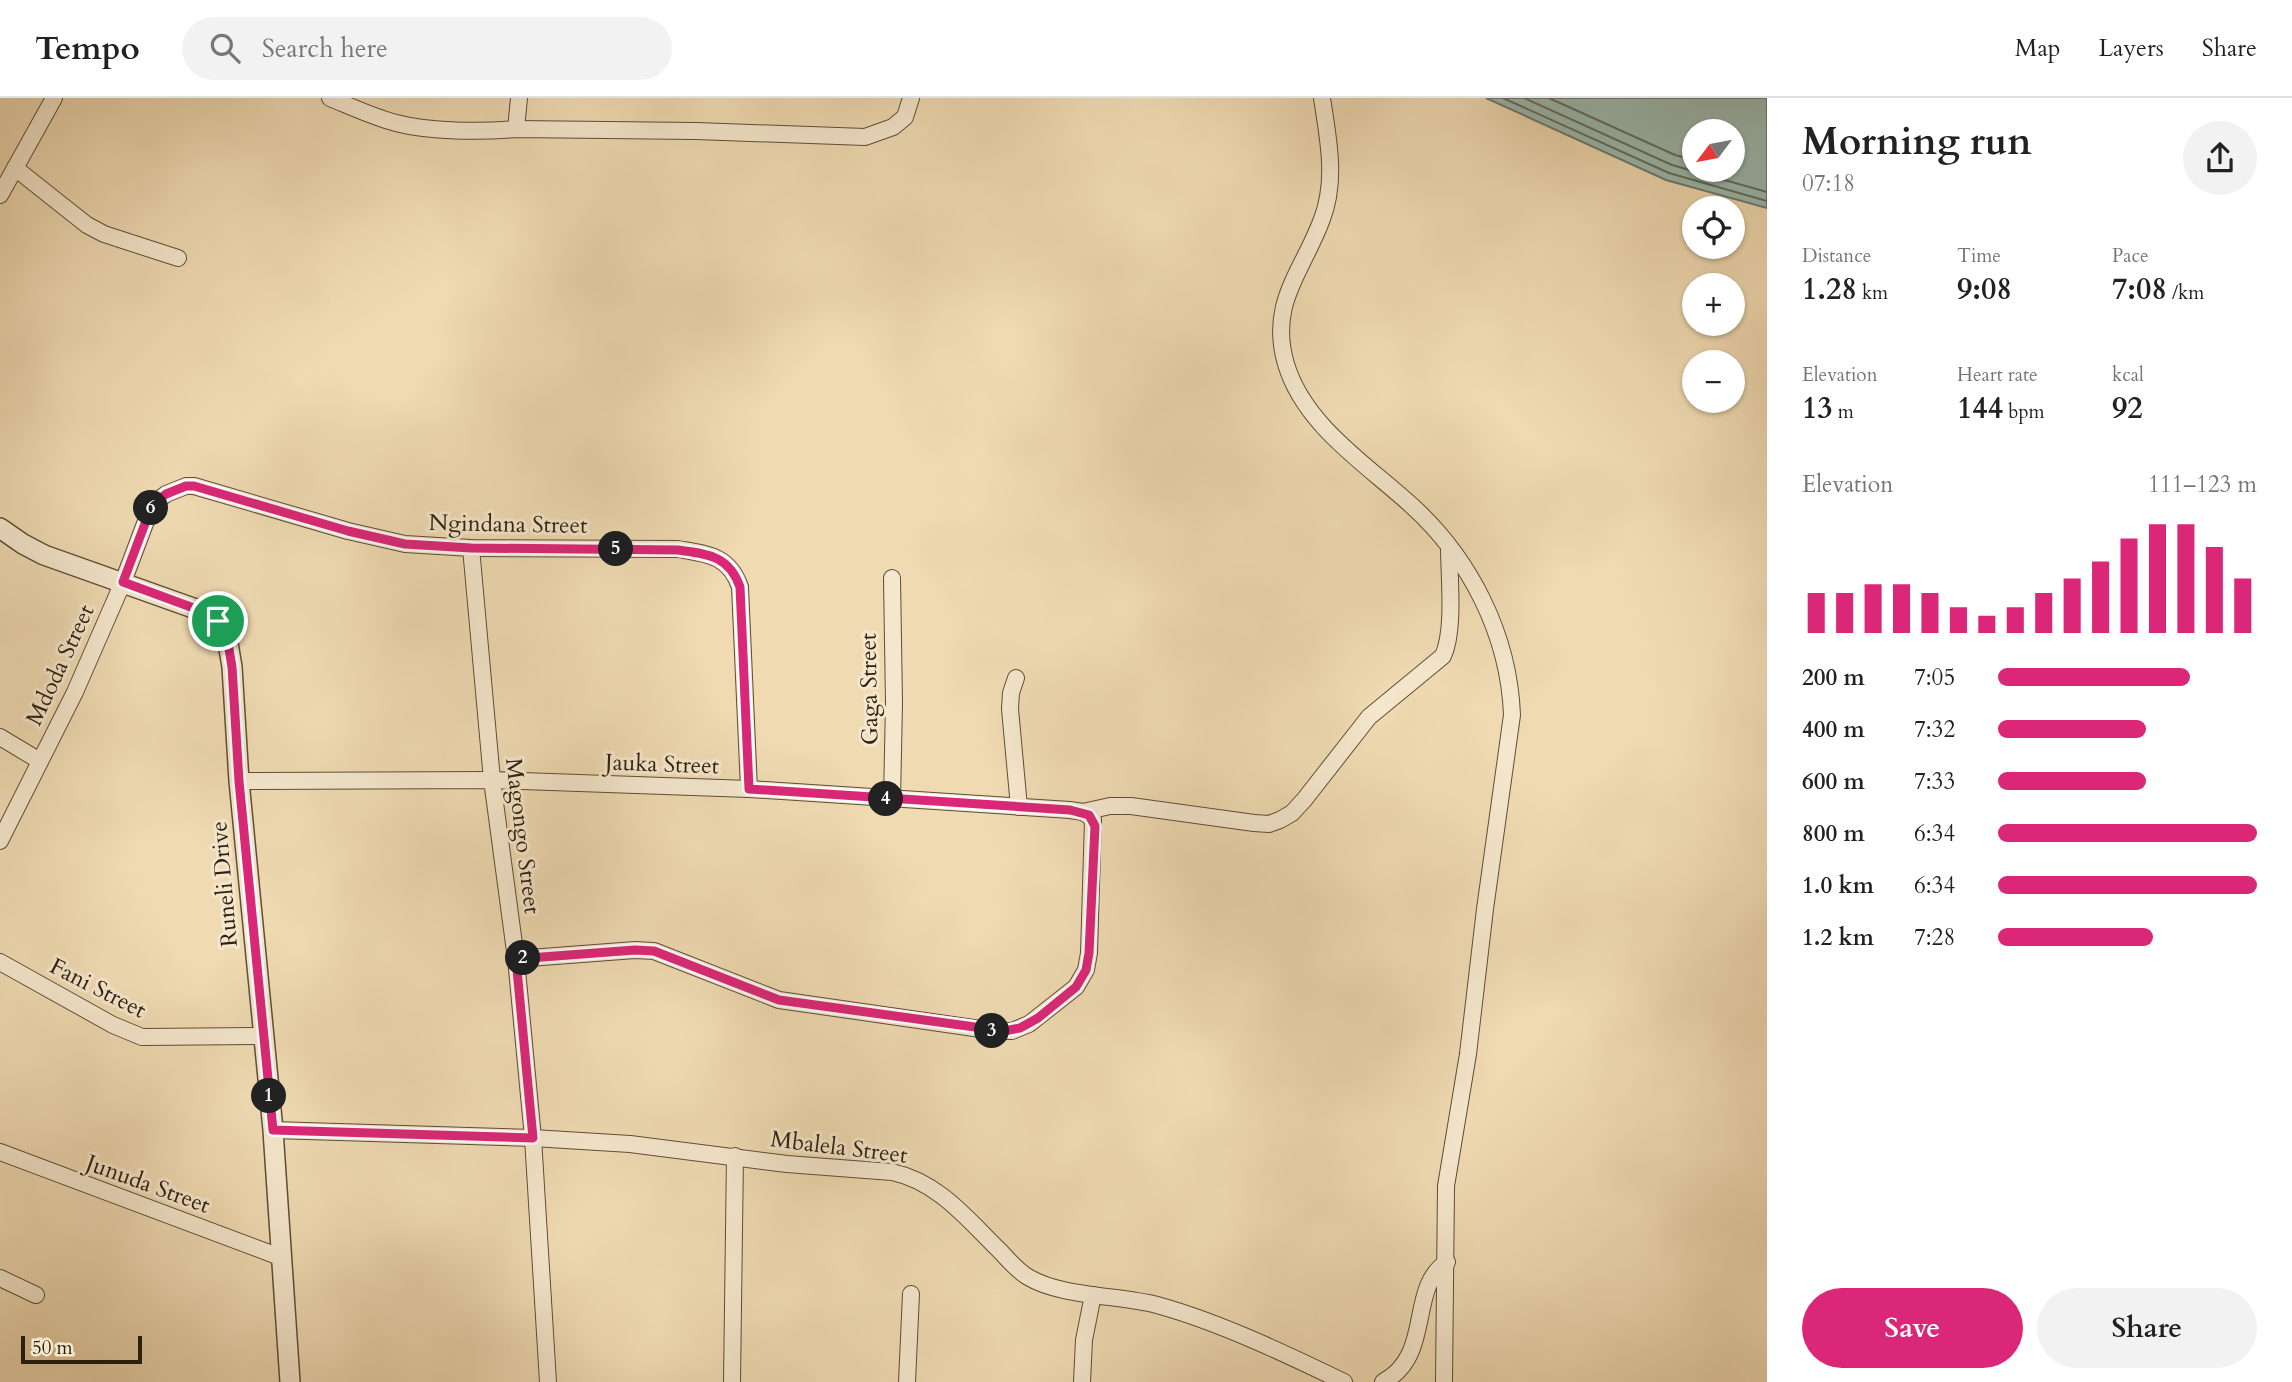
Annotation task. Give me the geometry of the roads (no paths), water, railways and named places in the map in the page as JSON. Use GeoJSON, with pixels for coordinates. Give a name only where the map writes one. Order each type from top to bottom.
{"type":"FeatureCollection","features":[{"type":"Feature","properties":{"kind":"street"},"geometry":{"type":"LineString","coordinates":[[0,195],[54,98]]}},
{"type":"Feature","properties":{"kind":"street"},"geometry":{"type":"LineString","coordinates":[[330,98],[399,124],[492,131],[516,128],[865,137],[893,127],[905,117],[911,98]]}},
{"type":"Feature","properties":{"kind":"street"},"geometry":{"type":"LineString","coordinates":[[516,128],[519,98]]}},
{"type":"Feature","properties":{"kind":"street"},"geometry":{"type":"LineString","coordinates":[[1322,98],[1331,160],[1328,193],[1322,218],[1292,281],[1281,314],[1286,364],[1291,378],[1322,426],[1411,504],[1449,547],[1490,614],[1507,671],[1512,715],[1468,1054],[1446,1186],[1444,1382]]}},
{"type":"Feature","properties":{"kind":"street"},"geometry":{"type":"LineString","coordinates":[[15,168],[87,225],[178,258]]}},
{"type":"Feature","properties":{"kind":"street","name":"Ngindana Street"},"geometry":{"type":"LineString","coordinates":[[123,582],[152,505],[166,494],[186,486],[194,486],[378,539],[420,545],[678,550],[708,554],[732,570],[740,587],[749,789]]}},
{"type":"Feature","properties":{"kind":"street","name":"Runeli Drive"},"geometry":{"type":"LineString","coordinates":[[0,528],[44,555],[202,611],[218,621],[227,637],[232,667],[239,781],[273,1130],[290,1382]]}},
{"type":"Feature","properties":{"kind":"street","name":"Jauka Street"},"geometry":{"type":"LineString","coordinates":[[239,781],[492,780],[749,789],[1083,812],[1110,806],[1131,806],[1269,824],[1292,813],[1369,717],[1443,656],[1448,645],[1450,628],[1449,547]]}},
{"type":"Feature","properties":{"kind":"street","name":"Magongo Street"},"geometry":{"type":"LineString","coordinates":[[471,548],[492,780],[516,959],[533,1138],[548,1382]]}},
{"type":"Feature","properties":{"kind":"street","name":"Gaga Street"},"geometry":{"type":"LineString","coordinates":[[892,578],[892,800]]}},
{"type":"Feature","properties":{"kind":"street","name":"Mdoda Street"},"geometry":{"type":"LineString","coordinates":[[0,841],[75,692],[123,582]]}},
{"type":"Feature","properties":{"kind":"street"},"geometry":{"type":"LineString","coordinates":[[1016,678],[1010,709],[1019,807]]}},
{"type":"Feature","properties":{"kind":"street"},"geometry":{"type":"LineString","coordinates":[[0,737],[40,761]]}},
{"type":"Feature","properties":{"kind":"street"},"geometry":{"type":"LineString","coordinates":[[516,959],[654,951],[779,1000],[995,1031],[1012,1031],[1038,1018],[1057,1003],[1076,987],[1086,970],[1095,826],[1093,819],[1083,812]]}},
{"type":"Feature","properties":{"kind":"street","name":"Fani Street"},"geometry":{"type":"LineString","coordinates":[[0,962],[142,1037],[263,1036]]}},
{"type":"Feature","properties":{"kind":"street","name":"Mbalela Street"},"geometry":{"type":"LineString","coordinates":[[273,1130],[533,1138],[641,1145],[788,1164],[909,1175],[944,1196],[1027,1277],[1093,1295],[1133,1299],[1187,1314],[1344,1382]]}},
{"type":"Feature","properties":{"kind":"street","name":"Junuda Street"},"geometry":{"type":"LineString","coordinates":[[0,1152],[280,1257]]}},
{"type":"Feature","properties":{"kind":"street"},"geometry":{"type":"LineString","coordinates":[[732,1382],[735,1156]]}},
{"type":"Feature","properties":{"kind":"street"},"geometry":{"type":"LineString","coordinates":[[1383,1382],[1394,1374],[1411,1351],[1417,1339],[1430,1280],[1438,1268],[1447,1262]]}},
{"type":"Feature","properties":{"kind":"street"},"geometry":{"type":"LineString","coordinates":[[0,1278],[36,1295]]}},
{"type":"Feature","properties":{"kind":"street"},"geometry":{"type":"LineString","coordinates":[[907,1382],[911,1294]]}},
{"type":"Feature","properties":{"kind":"street"},"geometry":{"type":"LineString","coordinates":[[1082,1382],[1084,1340],[1093,1295]]}},
{"type":"Feature","properties":{"kind":"water"},"geometry":{"type":"Polygon","coordinates":[[[1486,98],[1767,98],[1767,208],[1745,202],[1745,196],[1724,196],[1666,180],[1486,98]]]}}]}
